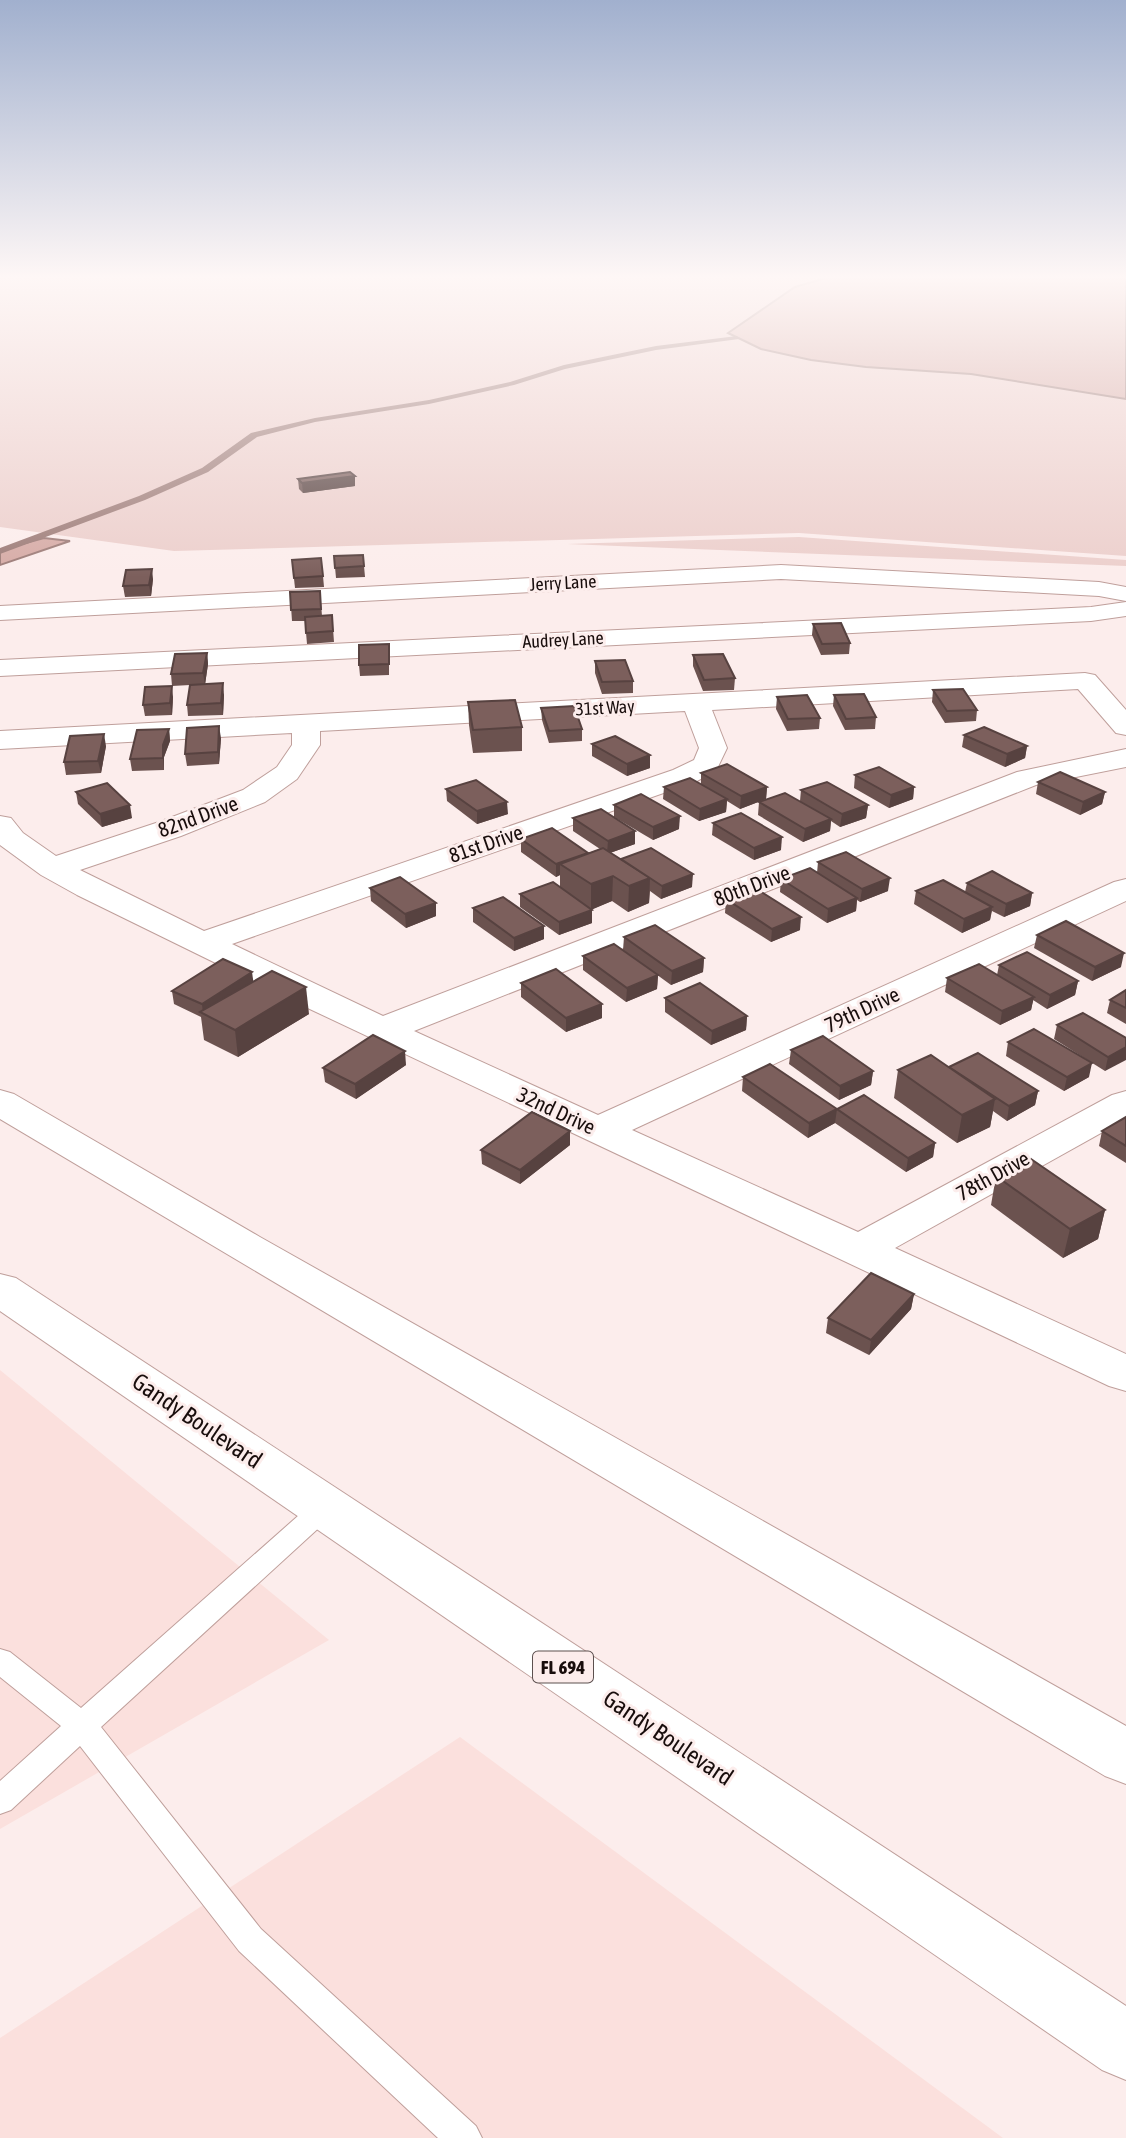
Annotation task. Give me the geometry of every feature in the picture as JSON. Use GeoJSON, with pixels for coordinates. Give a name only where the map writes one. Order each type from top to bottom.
{"type":"FeatureCollection","features":[{"type":"Feature","properties":{"kind":"main road","name":"Jerry Lane"},"geometry":{"type":"LineString","coordinates":[[0,613],[781,572],[844,573],[1086,588],[1126,594]]}},
{"type":"Feature","properties":{"kind":"main road","name":"Audrey Lane"},"geometry":{"type":"LineString","coordinates":[[0,668],[1091,614],[1126,608]]}},
{"type":"Feature","properties":{"kind":"main road","name":"31st Way"},"geometry":{"type":"LineString","coordinates":[[0,740],[1085,681],[1126,727]]}},
{"type":"Feature","properties":{"kind":"main road","name":"81st Drive"},"geometry":{"type":"LineString","coordinates":[[202,943],[684,776],[705,765],[713,748],[696,703]]}},
{"type":"Feature","properties":{"kind":"main road","name":"82nd Drive"},"geometry":{"type":"LineString","coordinates":[[52,868],[170,829],[254,796],[287,773],[306,745],[306,724]]}},
{"type":"Feature","properties":{"kind":"main road","name":"80th Drive"},"geometry":{"type":"LineString","coordinates":[[382,1030],[1028,778],[1126,758]]}},
{"type":"Feature","properties":{"kind":"main road","name":"32nd Drive"},"geometry":{"type":"LineString","coordinates":[[0,825],[5,835],[52,868],[202,943],[597,1131],[860,1249],[1126,1374]]}},
{"type":"Feature","properties":{"kind":"main road","name":"79th Drive"},"geometry":{"type":"LineString","coordinates":[[597,1131],[1126,889]]}},
{"type":"Feature","properties":{"kind":"main road"},"geometry":{"type":"LineString","coordinates":[[0,1102],[268,1261],[1126,1757]]}},
{"type":"Feature","properties":{"kind":"main road","name":"78th Drive"},"geometry":{"type":"LineString","coordinates":[[860,1249],[1126,1102]]}},
{"type":"Feature","properties":{"kind":"main road","name":"Gandy Boulevard"},"geometry":{"type":"LineString","coordinates":[[0,1289],[1116,2036]]}},
{"type":"Feature","properties":{"kind":"lane"},"geometry":{"type":"LineString","coordinates":[[0,1800],[325,1507]]}},
{"type":"Feature","properties":{"kind":"lane"},"geometry":{"type":"LineString","coordinates":[[0,1661],[82,1726],[250,1940],[464,2138]]}},
{"type":"Feature","properties":{"kind":"shaded area"},"geometry":{"type":"Polygon","coordinates":[[[0,378],[1126,378],[1126,556],[799,533],[174,551],[0,527],[0,378]]]}},
{"type":"Feature","properties":{"kind":"shaded area"},"geometry":{"type":"Polygon","coordinates":[[[994,378],[1126,378],[1126,399],[994,378]]]}},
{"type":"Feature","properties":{"kind":"shaded area"},"geometry":{"type":"Polygon","coordinates":[[[799,537],[1126,560],[1126,566],[567,544],[799,537]]]}},
{"type":"Feature","properties":{"kind":"shaded area"},"geometry":{"type":"Polygon","coordinates":[[[44,538],[70,541],[0,565],[0,550],[44,538]]]}},
{"type":"Feature","properties":{"kind":"shaded area"},"geometry":{"type":"Polygon","coordinates":[[[0,1370],[329,1640],[0,1829],[0,1370]]]}},
{"type":"Feature","properties":{"kind":"shaded area"},"geometry":{"type":"Polygon","coordinates":[[[460,1737],[1003,2138],[0,2138],[0,2038],[460,1737]]]}},
{"type":"Feature","properties":{"kind":"building"},"geometry":{"type":"Polygon","coordinates":[[[350,472],[355,476],[302,483],[298,479],[350,472]]]}},
{"type":"Feature","properties":{"kind":"building"},"geometry":{"type":"Polygon","coordinates":[[[363,555],[364,566],[335,568],[334,556],[363,555]]]}},
{"type":"Feature","properties":{"kind":"building"},"geometry":{"type":"Polygon","coordinates":[[[321,558],[323,576],[294,578],[292,560],[321,558]]]}},
{"type":"Feature","properties":{"kind":"building"},"geometry":{"type":"Polygon","coordinates":[[[152,569],[149,585],[123,586],[126,570],[152,569]]]}},
{"type":"Feature","properties":{"kind":"building"},"geometry":{"type":"Polygon","coordinates":[[[320,591],[321,609],[291,610],[290,592],[320,591]]]}},
{"type":"Feature","properties":{"kind":"building"},"geometry":{"type":"Polygon","coordinates":[[[332,615],[333,631],[306,633],[305,617],[332,615]]]}},
{"type":"Feature","properties":{"kind":"building"},"geometry":{"type":"Polygon","coordinates":[[[841,623],[850,643],[822,644],[813,624],[841,623]]]}},
{"type":"Feature","properties":{"kind":"building"},"geometry":{"type":"Polygon","coordinates":[[[389,644],[389,664],[359,665],[359,645],[389,644]]]}},
{"type":"Feature","properties":{"kind":"building"},"geometry":{"type":"Polygon","coordinates":[[[207,653],[203,673],[171,674],[175,654],[207,653]]]}},
{"type":"Feature","properties":{"kind":"building"},"geometry":{"type":"Polygon","coordinates":[[[723,654],[735,678],[704,680],[693,655],[723,654]]]}},
{"type":"Feature","properties":{"kind":"building"},"geometry":{"type":"Polygon","coordinates":[[[625,660],[633,681],[602,682],[595,661],[625,660]]]}},
{"type":"Feature","properties":{"kind":"building"},"geometry":{"type":"Polygon","coordinates":[[[223,683],[221,703],[187,705],[190,685],[223,683]]]}},
{"type":"Feature","properties":{"kind":"building"},"geometry":{"type":"Polygon","coordinates":[[[172,686],[170,703],[143,705],[145,687],[172,686]]]}},
{"type":"Feature","properties":{"kind":"building"},"geometry":{"type":"Polygon","coordinates":[[[963,689],[977,710],[947,711],[933,690],[963,689]]]}},
{"type":"Feature","properties":{"kind":"building"},"geometry":{"type":"Polygon","coordinates":[[[864,694],[876,717],[846,719],[834,695],[864,694]]]}},
{"type":"Feature","properties":{"kind":"building"},"geometry":{"type":"Polygon","coordinates":[[[807,695],[820,718],[788,719],[777,697],[807,695]]]}},
{"type":"Feature","properties":{"kind":"building"},"geometry":{"type":"Polygon","coordinates":[[[515,700],[522,727],[473,730],[468,702],[515,700]]]}},
{"type":"Feature","properties":{"kind":"building"},"geometry":{"type":"Polygon","coordinates":[[[574,706],[582,729],[549,731],[541,708],[574,706]]]}},
{"type":"Feature","properties":{"kind":"building"},"geometry":{"type":"Polygon","coordinates":[[[219,726],[218,752],[185,754],[187,728],[219,726]]]}},
{"type":"Feature","properties":{"kind":"building"},"geometry":{"type":"Polygon","coordinates":[[[984,727],[1027,746],[1007,754],[964,735],[984,727]]]}},
{"type":"Feature","properties":{"kind":"building"},"geometry":{"type":"Polygon","coordinates":[[[169,729],[163,745],[163,758],[130,759],[137,730],[169,729]]]}},
{"type":"Feature","properties":{"kind":"building"},"geometry":{"type":"Polygon","coordinates":[[[104,734],[98,761],[64,762],[70,736],[104,734]]]}},
{"type":"Feature","properties":{"kind":"building"},"geometry":{"type":"Polygon","coordinates":[[[615,736],[650,755],[627,764],[592,744],[615,736]]]}},
{"type":"Feature","properties":{"kind":"building"},"geometry":{"type":"Polygon","coordinates":[[[727,764],[767,787],[741,796],[701,773],[727,764]]]}},
{"type":"Feature","properties":{"kind":"building"},"geometry":{"type":"Polygon","coordinates":[[[879,767],[914,787],[891,795],[855,775],[879,767]]]}},
{"type":"Feature","properties":{"kind":"building"},"geometry":{"type":"Polygon","coordinates":[[[1060,772],[1105,792],[1083,802],[1038,782],[1060,772]]]}},
{"type":"Feature","properties":{"kind":"building"},"geometry":{"type":"Polygon","coordinates":[[[690,778],[727,799],[700,809],[664,787],[690,778]]]}},
{"type":"Feature","properties":{"kind":"building"},"geometry":{"type":"Polygon","coordinates":[[[476,780],[507,802],[477,811],[446,789],[476,780]]]}},
{"type":"Feature","properties":{"kind":"building"},"geometry":{"type":"Polygon","coordinates":[[[827,782],[868,805],[842,814],[801,790],[827,782]]]}},
{"type":"Feature","properties":{"kind":"building"},"geometry":{"type":"Polygon","coordinates":[[[107,783],[130,805],[100,814],[76,792],[107,783]]]}},
{"type":"Feature","properties":{"kind":"building"},"geometry":{"type":"Polygon","coordinates":[[[785,793],[831,819],[805,829],[759,802],[785,793]]]}},
{"type":"Feature","properties":{"kind":"building"},"geometry":{"type":"Polygon","coordinates":[[[641,794],[680,816],[653,827],[614,805],[641,794]]]}},
{"type":"Feature","properties":{"kind":"building"},"geometry":{"type":"Polygon","coordinates":[[[601,809],[635,831],[608,841],[573,818],[601,809]]]}},
{"type":"Feature","properties":{"kind":"building"},"geometry":{"type":"Polygon","coordinates":[[[741,813],[782,837],[754,848],[713,823],[741,813]]]}},
{"type":"Feature","properties":{"kind":"building"},"geometry":{"type":"Polygon","coordinates":[[[552,828],[588,853],[556,864],[521,839],[552,828]]]}},
{"type":"Feature","properties":{"kind":"building"},"geometry":{"type":"Polygon","coordinates":[[[603,848],[650,878],[629,886],[613,876],[591,884],[560,864],[603,848]]]}},
{"type":"Feature","properties":{"kind":"building"},"geometry":{"type":"Polygon","coordinates":[[[651,848],[693,874],[662,886],[621,859],[651,848]]]}},
{"type":"Feature","properties":{"kind":"building"},"geometry":{"type":"Polygon","coordinates":[[[846,852],[890,878],[862,889],[818,862],[846,852]]]}},
{"type":"Feature","properties":{"kind":"building"},"geometry":{"type":"Polygon","coordinates":[[[810,868],[857,898],[828,909],[781,879],[810,868]]]}},
{"type":"Feature","properties":{"kind":"building"},"geometry":{"type":"Polygon","coordinates":[[[992,871],[1032,893],[1006,904],[967,883],[992,871]]]}},
{"type":"Feature","properties":{"kind":"building"},"geometry":{"type":"Polygon","coordinates":[[[400,877],[436,903],[405,914],[370,888],[400,877]]]}},
{"type":"Feature","properties":{"kind":"building"},"geometry":{"type":"Polygon","coordinates":[[[943,880],[992,907],[964,919],[916,891],[943,880]]]}},
{"type":"Feature","properties":{"kind":"building"},"geometry":{"type":"Polygon","coordinates":[[[553,882],[592,910],[559,922],[520,894],[553,882]]]}},
{"type":"Feature","properties":{"kind":"building"},"geometry":{"type":"Polygon","coordinates":[[[755,888],[801,917],[772,929],[726,899],[755,888]]]}},
{"type":"Feature","properties":{"kind":"building"},"geometry":{"type":"Polygon","coordinates":[[[503,897],[544,926],[514,938],[473,908],[503,897]]]}},
{"type":"Feature","properties":{"kind":"building"},"geometry":{"type":"Polygon","coordinates":[[[1066,921],[1124,953],[1095,967],[1037,935],[1066,921]]]}},
{"type":"Feature","properties":{"kind":"building"},"geometry":{"type":"Polygon","coordinates":[[[655,925],[704,958],[672,971],[624,937],[655,925]]]}},
{"type":"Feature","properties":{"kind":"building"},"geometry":{"type":"Polygon","coordinates":[[[614,944],[658,975],[627,988],[583,956],[614,944]]]}},
{"type":"Feature","properties":{"kind":"building"},"geometry":{"type":"Polygon","coordinates":[[[1027,952],[1078,981],[1050,995],[999,965],[1027,952]]]}},
{"type":"Feature","properties":{"kind":"building"},"geometry":{"type":"Polygon","coordinates":[[[223,959],[252,972],[202,1004],[172,991],[223,959]]]}},
{"type":"Feature","properties":{"kind":"building"},"geometry":{"type":"Polygon","coordinates":[[[979,964],[1034,997],[1002,1011],[947,978],[979,964]]]}},
{"type":"Feature","properties":{"kind":"building"},"geometry":{"type":"Polygon","coordinates":[[[556,969],[602,1004],[566,1018],[521,983],[556,969]]]}},
{"type":"Feature","properties":{"kind":"building"},"geometry":{"type":"Polygon","coordinates":[[[272,971],[306,987],[235,1030],[200,1012],[272,971]]]}},
{"type":"Feature","properties":{"kind":"building"},"geometry":{"type":"Polygon","coordinates":[[[700,983],[747,1016],[712,1031],[665,998],[700,983]]]}},
{"type":"Feature","properties":{"kind":"building"},"geometry":{"type":"Polygon","coordinates":[[[1126,990],[1126,1008],[1110,1000],[1126,990]]]}},
{"type":"Feature","properties":{"kind":"building"},"geometry":{"type":"Polygon","coordinates":[[[1083,1013],[1126,1038],[1126,1047],[1108,1057],[1057,1025],[1083,1013]]]}},
{"type":"Feature","properties":{"kind":"building"},"geometry":{"type":"Polygon","coordinates":[[[1034,1029],[1092,1063],[1067,1077],[1008,1042],[1034,1029]]]}},
{"type":"Feature","properties":{"kind":"building"},"geometry":{"type":"Polygon","coordinates":[[[373,1035],[405,1051],[355,1084],[323,1068],[373,1035]]]}},
{"type":"Feature","properties":{"kind":"building"},"geometry":{"type":"Polygon","coordinates":[[[823,1036],[873,1071],[840,1086],[791,1050],[823,1036]]]}},
{"type":"Feature","properties":{"kind":"building"},"geometry":{"type":"Polygon","coordinates":[[[978,1053],[1038,1091],[1009,1106],[949,1067],[978,1053]]]}},
{"type":"Feature","properties":{"kind":"building"},"geometry":{"type":"Polygon","coordinates":[[[931,1055],[995,1099],[962,1115],[898,1070],[931,1055]]]}},
{"type":"Feature","properties":{"kind":"building"},"geometry":{"type":"Polygon","coordinates":[[[770,1064],[837,1109],[809,1123],[743,1077],[770,1064]]]}},
{"type":"Feature","properties":{"kind":"building"},"geometry":{"type":"Polygon","coordinates":[[[864,1095],[935,1143],[908,1158],[837,1109],[864,1095]]]}},
{"type":"Feature","properties":{"kind":"building"},"geometry":{"type":"Polygon","coordinates":[[[532,1112],[570,1131],[520,1170],[481,1150],[532,1112]]]}},
{"type":"Feature","properties":{"kind":"building"},"geometry":{"type":"Polygon","coordinates":[[[1126,1117],[1126,1146],[1102,1131],[1126,1117]]]}},
{"type":"Feature","properties":{"kind":"building"},"geometry":{"type":"Polygon","coordinates":[[[1031,1159],[1105,1210],[1070,1229],[996,1176],[1031,1159]]]}},
{"type":"Feature","properties":{"kind":"building"},"geometry":{"type":"Polygon","coordinates":[[[871,1273],[914,1294],[871,1340],[828,1318],[871,1273]]]}},
{"type":"Feature","properties":{"kind":"waterway"},"geometry":{"type":"LineString","coordinates":[[0,551],[142,498],[205,470],[254,435],[315,420],[429,402],[531,378]]}}]}
